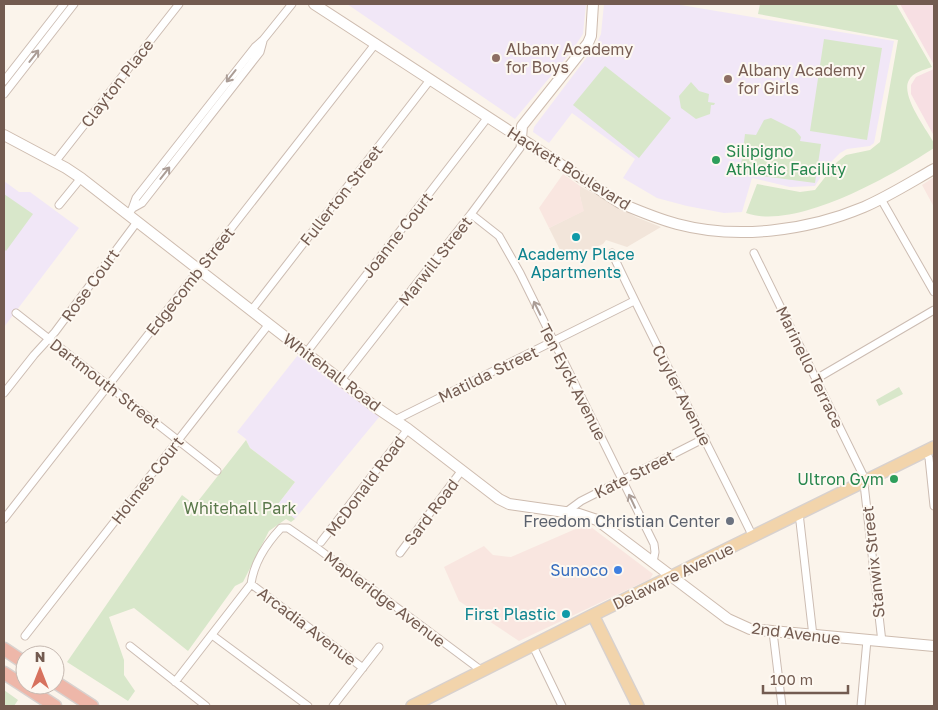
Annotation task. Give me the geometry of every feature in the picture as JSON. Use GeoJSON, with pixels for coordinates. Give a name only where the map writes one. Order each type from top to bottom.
{"type":"FeatureCollection","features":[{"type":"Feature","properties":{"kind":"highway"},"geometry":{"type":"LineString","coordinates":[[4,649],[15,656]]}},
{"type":"Feature","properties":{"kind":"highway"},"geometry":{"type":"LineString","coordinates":[[4,673],[55,706]]}},
{"type":"Feature","properties":{"kind":"highway"},"geometry":{"type":"LineString","coordinates":[[65,688],[92,706]]}},
{"type":"Feature","properties":{"kind":"main road","name":"Delaware Avenue"},"geometry":{"type":"LineString","coordinates":[[412,706],[930,450]]}},
{"type":"Feature","properties":{"kind":"main road"},"geometry":{"type":"LineString","coordinates":[[593,615],[638,706]]}},
{"type":"Feature","properties":{"kind":"street"},"geometry":{"type":"LineString","coordinates":[[4,94],[50,28],[64,4]]}},
{"type":"Feature","properties":{"kind":"street"},"geometry":{"type":"LineString","coordinates":[[4,81],[50,28],[74,4]]}},
{"type":"Feature","properties":{"kind":"street","name":"Clayton Place"},"geometry":{"type":"LineString","coordinates":[[55,162],[179,4]]}},
{"type":"Feature","properties":{"kind":"street"},"geometry":{"type":"LineString","coordinates":[[130,212],[136,198],[254,47],[264,40],[292,4]]}},
{"type":"Feature","properties":{"kind":"street","name":"Hackett Boulevard"},"geometry":{"type":"LineString","coordinates":[[314,4],[620,203],[658,218],[698,229],[728,232],[771,230],[828,220],[863,208],[934,169]]}},
{"type":"Feature","properties":{"kind":"street"},"geometry":{"type":"LineString","coordinates":[[521,138],[522,126],[588,43],[591,36],[593,4]]}},
{"type":"Feature","properties":{"kind":"street","name":"Edgecomb Street"},"geometry":{"type":"LineString","coordinates":[[4,519],[376,43]]}},
{"type":"Feature","properties":{"kind":"street"},"geometry":{"type":"LineString","coordinates":[[14,68],[20,73]]}},
{"type":"Feature","properties":{"kind":"street","name":"Fullerton Street"},"geometry":{"type":"LineString","coordinates":[[251,310],[430,80]]}},
{"type":"Feature","properties":{"kind":"street","name":"Joanne Court"},"geometry":{"type":"LineString","coordinates":[[306,353],[488,117]]}},
{"type":"Feature","properties":{"kind":"street","name":"Whitehall Road"},"geometry":{"type":"LineString","coordinates":[[4,135],[55,162],[130,212],[137,222],[341,380],[499,499],[509,504],[566,512],[597,520],[673,577]]}},
{"type":"Feature","properties":{"kind":"street","name":"Marwill Street"},"geometry":{"type":"LineString","coordinates":[[341,380],[471,214],[520,148],[521,138]]}},
{"type":"Feature","properties":{"kind":"street"},"geometry":{"type":"LineString","coordinates":[[59,205],[80,178]]}},
{"type":"Feature","properties":{"kind":"street"},"geometry":{"type":"LineString","coordinates":[[881,199],[934,292]]}},
{"type":"Feature","properties":{"kind":"street","name":"Ten Eyck Avenue"},"geometry":{"type":"LineString","coordinates":[[471,214],[491,229],[503,243],[654,544],[653,562]]}},
{"type":"Feature","properties":{"kind":"street","name":"Rose Court"},"geometry":{"type":"LineString","coordinates":[[4,393],[48,338],[55,332],[137,222]]}},
{"type":"Feature","properties":{"kind":"street","name":"Cuyler Avenue"},"geometry":{"type":"LineString","coordinates":[[612,253],[634,301],[705,438],[753,537]]}},
{"type":"Feature","properties":{"kind":"street","name":"Marinello Terrace"},"geometry":{"type":"LineString","coordinates":[[754,253],[864,475],[864,482]]}},
{"type":"Feature","properties":{"kind":"street","name":"Matilda Street"},"geometry":{"type":"LineString","coordinates":[[395,420],[634,301]]}},
{"type":"Feature","properties":{"kind":"street"},"geometry":{"type":"LineString","coordinates":[[816,379],[934,310]]}},
{"type":"Feature","properties":{"kind":"street","name":"Dartmouth Street"},"geometry":{"type":"LineString","coordinates":[[16,313],[217,471]]}},
{"type":"Feature","properties":{"kind":"street","name":"Holmes Court"},"geometry":{"type":"LineString","coordinates":[[25,636],[269,324]]}},
{"type":"Feature","properties":{"kind":"street","name":"McDonald Road"},"geometry":{"type":"LineString","coordinates":[[321,542],[408,429]]}},
{"type":"Feature","properties":{"kind":"street","name":"Kate Street"},"geometry":{"type":"LineString","coordinates":[[566,512],[581,501],[705,438]]}},
{"type":"Feature","properties":{"kind":"street"},"geometry":{"type":"LineString","coordinates":[[930,450],[929,458],[934,506]]}},
{"type":"Feature","properties":{"kind":"street","name":"Sard Road"},"geometry":{"type":"LineString","coordinates":[[400,553],[462,470]]}},
{"type":"Feature","properties":{"kind":"street","name":"Stanwix Street"},"geometry":{"type":"LineString","coordinates":[[864,482],[882,642]]}},
{"type":"Feature","properties":{"kind":"street"},"geometry":{"type":"LineString","coordinates":[[800,513],[813,636]]}},
{"type":"Feature","properties":{"kind":"street","name":"Mapleridge Avenue"},"geometry":{"type":"LineString","coordinates":[[251,584],[259,558],[268,544],[281,528],[288,528],[482,671]]}},
{"type":"Feature","properties":{"kind":"street","name":"2nd Avenue"},"geometry":{"type":"LineString","coordinates":[[673,577],[728,619],[750,629],[934,646]]}},
{"type":"Feature","properties":{"kind":"street"},"geometry":{"type":"LineString","coordinates":[[175,682],[251,584]]}},
{"type":"Feature","properties":{"kind":"street","name":"Arcadia Avenue"},"geometry":{"type":"LineString","coordinates":[[251,584],[362,668]]}},
{"type":"Feature","properties":{"kind":"street"},"geometry":{"type":"LineString","coordinates":[[772,632],[782,706]]}},
{"type":"Feature","properties":{"kind":"street"},"geometry":{"type":"LineString","coordinates":[[212,635],[308,706]]}},
{"type":"Feature","properties":{"kind":"street"},"geometry":{"type":"LineString","coordinates":[[861,706],[867,640]]}},
{"type":"Feature","properties":{"kind":"street"},"geometry":{"type":"LineString","coordinates":[[130,646],[206,706]]}},
{"type":"Feature","properties":{"kind":"street"},"geometry":{"type":"LineString","coordinates":[[533,646],[562,706]]}},
{"type":"Feature","properties":{"kind":"street"},"geometry":{"type":"LineString","coordinates":[[333,706],[379,647]]}},
{"type":"Feature","properties":{"kind":"shaded area","name":"Albany Academy for Boys"},"geometry":{"type":"Polygon","coordinates":[[[347,4],[586,4],[583,34],[571,52],[515,119],[347,4]]]}},
{"type":"Feature","properties":{"kind":"shaded area","name":"Albany Academy for Girls"},"geometry":{"type":"Polygon","coordinates":[[[604,4],[675,4],[894,41],[874,143],[870,146],[847,149],[840,153],[828,165],[815,186],[790,187],[752,178],[742,212],[724,213],[657,198],[623,178],[635,159],[572,113],[549,143],[533,132],[534,127],[596,45],[601,34],[604,4]]]}},
{"type":"Feature","properties":{"kind":"shaded area"},"geometry":{"type":"Polygon","coordinates":[[[900,4],[934,4],[934,65],[900,4]]]}},
{"type":"Feature","properties":{"kind":"shaded area"},"geometry":{"type":"Polygon","coordinates":[[[934,69],[934,136],[911,94],[911,85],[916,77],[934,69]]]}},
{"type":"Feature","properties":{"kind":"shaded area"},"geometry":{"type":"Polygon","coordinates":[[[563,174],[580,186],[580,196],[584,211],[549,228],[539,208],[563,174]]]}},
{"type":"Feature","properties":{"kind":"shaded area"},"geometry":{"type":"Polygon","coordinates":[[[934,177],[934,207],[922,185],[934,177]]]}},
{"type":"Feature","properties":{"kind":"shaded area"},"geometry":{"type":"Polygon","coordinates":[[[4,181],[19,192],[30,192],[79,228],[4,327],[4,181]]]}},
{"type":"Feature","properties":{"kind":"shaded area","name":"Academy Place Apartments"},"geometry":{"type":"Polygon","coordinates":[[[580,186],[636,217],[661,227],[627,247],[606,240],[603,244],[565,260],[549,228],[583,211],[580,186]]]}},
{"type":"Feature","properties":{"kind":"shaded area"},"geometry":{"type":"Polygon","coordinates":[[[298,355],[380,416],[295,519],[278,504],[295,482],[250,448],[246,439],[237,432],[298,355]]]}},
{"type":"Feature","properties":{"kind":"shaded area"},"geometry":{"type":"Polygon","coordinates":[[[587,524],[653,574],[650,579],[519,641],[459,601],[444,567],[484,546],[493,555],[511,557],[587,524]]]}},
{"type":"Feature","properties":{"kind":"green space"},"geometry":{"type":"Polygon","coordinates":[[[760,4],[896,4],[932,67],[913,75],[907,86],[911,103],[934,143],[934,148],[870,185],[817,207],[791,214],[767,216],[746,213],[757,184],[800,192],[815,190],[837,162],[846,155],[870,150],[880,142],[898,40],[758,14],[760,4]]]}},
{"type":"Feature","properties":{"kind":"green space"},"geometry":{"type":"Polygon","coordinates":[[[824,39],[882,48],[867,140],[810,131],[824,39]]]}},
{"type":"Feature","properties":{"kind":"green space"},"geometry":{"type":"Polygon","coordinates":[[[605,66],[671,118],[639,158],[573,105],[605,66]]]}},
{"type":"Feature","properties":{"kind":"green space"},"geometry":{"type":"Polygon","coordinates":[[[691,82],[699,91],[709,94],[708,102],[715,103],[711,105],[710,114],[696,119],[681,108],[679,96],[691,82]]]}},
{"type":"Feature","properties":{"kind":"green space"},"geometry":{"type":"Polygon","coordinates":[[[771,118],[795,130],[801,137],[800,141],[821,144],[815,183],[740,173],[745,134],[756,135],[764,120],[771,118]]]}},
{"type":"Feature","properties":{"kind":"green space"},"geometry":{"type":"Polygon","coordinates":[[[4,194],[33,214],[6,251],[4,249],[4,194]]]}},
{"type":"Feature","properties":{"kind":"green space"},"geometry":{"type":"Polygon","coordinates":[[[899,387],[903,394],[879,406],[876,400],[899,387]]]}},
{"type":"Feature","properties":{"kind":"green space","name":"Whitehall Park"},"geometry":{"type":"Polygon","coordinates":[[[246,440],[250,448],[295,482],[278,504],[295,519],[291,522],[286,519],[269,531],[243,582],[235,586],[188,651],[134,608],[109,617],[124,660],[124,675],[135,691],[128,701],[67,662],[182,495],[195,505],[246,440]]]}},
{"type":"Feature","properties":{"kind":"green space"},"geometry":{"type":"Polygon","coordinates":[[[4,690],[18,700],[14,706],[4,706],[4,690]]]}},
{"type":"Feature","properties":{"kind":"place","name":"Albany Academy for Boys"},"geometry":{"type":"Point","coordinates":[496,58]}},
{"type":"Feature","properties":{"kind":"place","name":"Albany Academy for Girls"},"geometry":{"type":"Point","coordinates":[728,79]}},
{"type":"Feature","properties":{"kind":"place","name":"Silipigno Athletic Facility"},"geometry":{"type":"Point","coordinates":[716,160]}},
{"type":"Feature","properties":{"kind":"place","name":"Academy Place Apartments"},"geometry":{"type":"Point","coordinates":[576,237]}},
{"type":"Feature","properties":{"kind":"place","name":"Ultron Gym"},"geometry":{"type":"Point","coordinates":[894,479]}},
{"type":"Feature","properties":{"kind":"place","name":"Freedom Christian Center"},"geometry":{"type":"Point","coordinates":[730,521]}},
{"type":"Feature","properties":{"kind":"place","name":"Sunoco"},"geometry":{"type":"Point","coordinates":[618,570]}},
{"type":"Feature","properties":{"kind":"place","name":"First Plastic"},"geometry":{"type":"Point","coordinates":[566,614]}}]}
